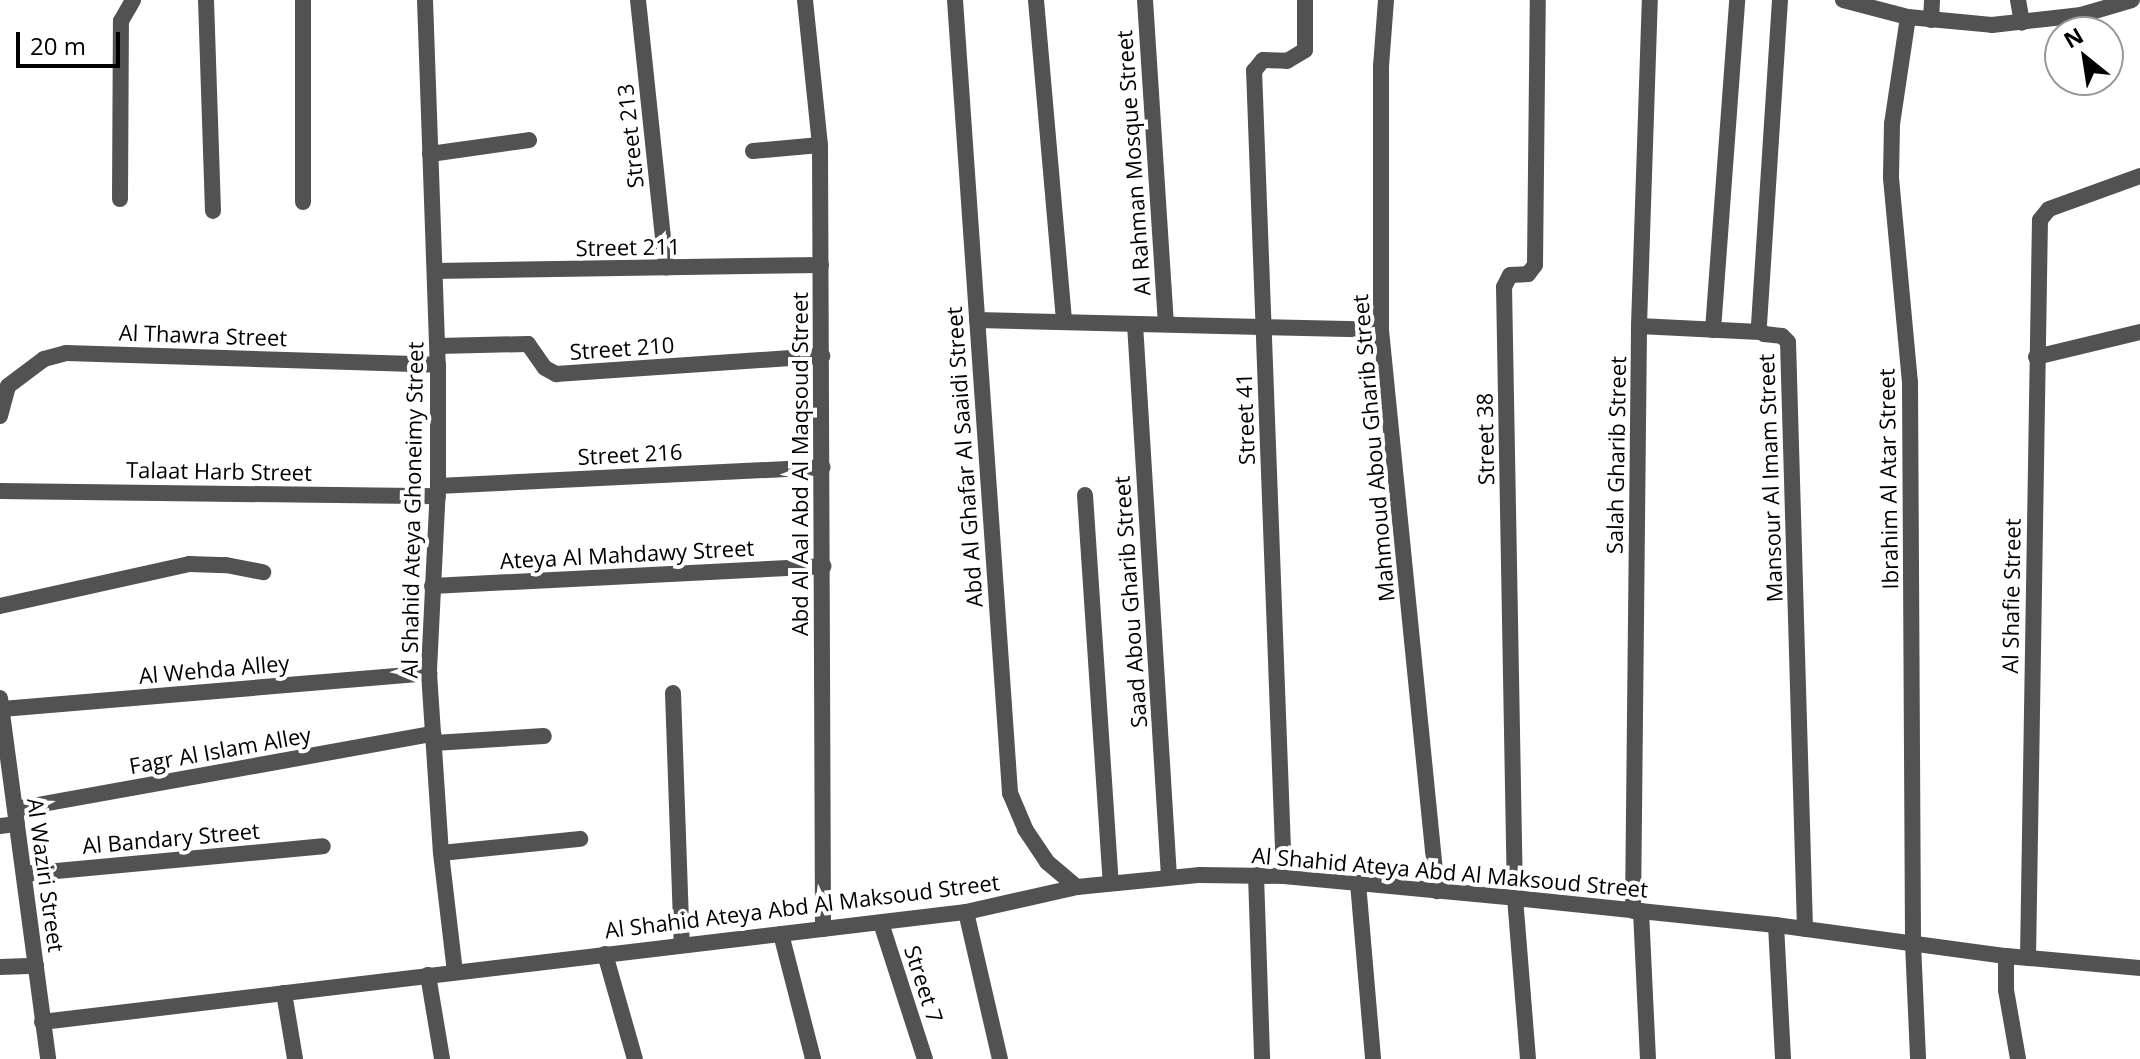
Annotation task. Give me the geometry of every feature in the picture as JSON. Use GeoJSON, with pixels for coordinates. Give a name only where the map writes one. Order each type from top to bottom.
{"type":"FeatureCollection","features":[{"type":"Feature","properties":{"kind":"street"},"geometry":{"type":"LineString","coordinates":[[120,199],[121,17],[133,0]]}},
{"type":"Feature","properties":{"kind":"street"},"geometry":{"type":"LineString","coordinates":[[206,0],[213,211]]}},
{"type":"Feature","properties":{"kind":"street"},"geometry":{"type":"LineString","coordinates":[[303,0],[303,202]]}},
{"type":"Feature","properties":{"kind":"street","name":"Al Shahid Ateya Ghoneimy Street"},"geometry":{"type":"LineString","coordinates":[[425,0],[438,346],[438,491],[429,673],[441,853],[455,972]]}},
{"type":"Feature","properties":{"kind":"street","name":"Street 213"},"geometry":{"type":"LineString","coordinates":[[638,0],[666,268]]}},
{"type":"Feature","properties":{"kind":"street","name":"Abd Al Aal Abd Al Maqsoud Street"},"geometry":{"type":"LineString","coordinates":[[805,0],[820,145],[823,929]]}},
{"type":"Feature","properties":{"kind":"street","name":"Abd Al Ghafar Al Saaidi Street"},"geometry":{"type":"LineString","coordinates":[[955,0],[1010,793],[1025,829],[1047,862],[1077,887]]}},
{"type":"Feature","properties":{"kind":"street"},"geometry":{"type":"LineString","coordinates":[[1036,0],[1064,322]]}},
{"type":"Feature","properties":{"kind":"street","name":"Al Rahman Mosque Street"},"geometry":{"type":"LineString","coordinates":[[1145,0],[1166,324]]}},
{"type":"Feature","properties":{"kind":"street","name":"Street 41"},"geometry":{"type":"LineString","coordinates":[[1284,876],[1254,71],[1263,60],[1287,61],[1305,50],[1305,0]]}},
{"type":"Feature","properties":{"kind":"street","name":"Mahmoud Abou Gharib Street"},"geometry":{"type":"LineString","coordinates":[[1386,0],[1381,66],[1381,330],[1437,891]]}},
{"type":"Feature","properties":{"kind":"street","name":"Street 38"},"geometry":{"type":"LineString","coordinates":[[1515,898],[1504,287],[1510,275],[1528,274],[1535,265],[1538,0]]}},
{"type":"Feature","properties":{"kind":"street","name":"Salah Gharib Street"},"geometry":{"type":"LineString","coordinates":[[1648,1059],[1637,911],[1639,326],[1650,0]]}},
{"type":"Feature","properties":{"kind":"street"},"geometry":{"type":"LineString","coordinates":[[1713,330],[1737,0]]}},
{"type":"Feature","properties":{"kind":"street","name":"Mansour Al Imam Street"},"geometry":{"type":"LineString","coordinates":[[1780,0],[1760,332],[1782,336],[1788,342],[1805,929]]}},
{"type":"Feature","properties":{"kind":"street"},"geometry":{"type":"LineString","coordinates":[[1843,0],[1931,20],[2022,23],[2081,15],[2132,0]]}},
{"type":"Feature","properties":{"kind":"street"},"geometry":{"type":"LineString","coordinates":[[1931,20],[1932,0]]}},
{"type":"Feature","properties":{"kind":"street"},"geometry":{"type":"LineString","coordinates":[[2018,0],[2022,23]]}},
{"type":"Feature","properties":{"kind":"street","name":"Ibrahim Al Atar Street"},"geometry":{"type":"LineString","coordinates":[[1908,17],[1893,110],[1891,178],[1910,382],[1913,943],[1918,1059]]}},
{"type":"Feature","properties":{"kind":"street"},"geometry":{"type":"LineString","coordinates":[[430,154],[529,140]]}},
{"type":"Feature","properties":{"kind":"street"},"geometry":{"type":"LineString","coordinates":[[753,151],[820,145]]}},
{"type":"Feature","properties":{"kind":"street","name":"Al Shafie Street"},"geometry":{"type":"LineString","coordinates":[[2028,958],[2040,220],[2049,209],[2140,176]]}},
{"type":"Feature","properties":{"kind":"street","name":"Street 211"},"geometry":{"type":"LineString","coordinates":[[435,271],[821,265]]}},
{"type":"Feature","properties":{"kind":"street"},"geometry":{"type":"LineString","coordinates":[[977,320],[1381,330]]}},
{"type":"Feature","properties":{"kind":"street","name":"Saad Abou Gharib Street"},"geometry":{"type":"LineString","coordinates":[[1135,324],[1169,877]]}},
{"type":"Feature","properties":{"kind":"street"},"geometry":{"type":"LineString","coordinates":[[1639,326],[1760,332]]}},
{"type":"Feature","properties":{"kind":"street"},"geometry":{"type":"LineString","coordinates":[[2036,357],[2140,332]]}},
{"type":"Feature","properties":{"kind":"street","name":"Street 210"},"geometry":{"type":"LineString","coordinates":[[438,346],[528,344],[545,368],[556,374],[822,356]]}},
{"type":"Feature","properties":{"kind":"street","name":"Al Thawra Street"},"geometry":{"type":"LineString","coordinates":[[0,416],[8,386],[44,359],[66,353],[438,365]]}},
{"type":"Feature","properties":{"kind":"street","name":"Street 216"},"geometry":{"type":"LineString","coordinates":[[438,491],[823,467]]}},
{"type":"Feature","properties":{"kind":"street","name":"Talaat Harb Street"},"geometry":{"type":"LineString","coordinates":[[0,491],[438,491]]}},
{"type":"Feature","properties":{"kind":"street"},"geometry":{"type":"LineString","coordinates":[[1085,495],[1111,883]]}},
{"type":"Feature","properties":{"kind":"street"},"geometry":{"type":"LineString","coordinates":[[0,606],[189,564],[226,565],[263,572]]}},
{"type":"Feature","properties":{"kind":"street","name":"Ateya Al Mahdawy Street"},"geometry":{"type":"LineString","coordinates":[[432,586],[823,566]]}},
{"type":"Feature","properties":{"kind":"street","name":"Al Wehda Alley"},"geometry":{"type":"LineString","coordinates":[[1,703],[429,673]]}},
{"type":"Feature","properties":{"kind":"street"},"geometry":{"type":"LineString","coordinates":[[673,693],[682,945]]}},
{"type":"Feature","properties":{"kind":"street","name":"Al Waziri Street"},"geometry":{"type":"LineString","coordinates":[[1,703],[48,1059]]}},
{"type":"Feature","properties":{"kind":"street","name":"Fagr Al Islam Alley"},"geometry":{"type":"LineString","coordinates":[[0,826],[16,817],[434,739],[544,736]]}},
{"type":"Feature","properties":{"kind":"street"},"geometry":{"type":"LineString","coordinates":[[441,853],[580,839]]}},
{"type":"Feature","properties":{"kind":"street","name":"Al Bandary Street"},"geometry":{"type":"LineString","coordinates":[[24,874],[323,846]]}},
{"type":"Feature","properties":{"kind":"street"},"geometry":{"type":"LineString","coordinates":[[1256,875],[1262,1059]]}},
{"type":"Feature","properties":{"kind":"street","name":"Al Shahid Ateya Abd Al Maksoud Street"},"geometry":{"type":"LineString","coordinates":[[42,1022],[881,923],[966,912],[1077,887],[1169,877],[1284,876],[1776,925],[2006,956],[2140,968]]}},
{"type":"Feature","properties":{"kind":"street"},"geometry":{"type":"LineString","coordinates":[[1358,883],[1373,1059]]}},
{"type":"Feature","properties":{"kind":"street"},"geometry":{"type":"LineString","coordinates":[[1515,898],[1528,1059]]}},
{"type":"Feature","properties":{"kind":"street"},"geometry":{"type":"LineString","coordinates":[[966,912],[1000,1059]]}},
{"type":"Feature","properties":{"kind":"street","name":"Street 7"},"geometry":{"type":"LineString","coordinates":[[881,923],[925,1059]]}},
{"type":"Feature","properties":{"kind":"street"},"geometry":{"type":"LineString","coordinates":[[1776,925],[1783,1059]]}},
{"type":"Feature","properties":{"kind":"street"},"geometry":{"type":"LineString","coordinates":[[781,934],[813,1059]]}},
{"type":"Feature","properties":{"kind":"street"},"geometry":{"type":"LineString","coordinates":[[605,954],[635,1059]]}},
{"type":"Feature","properties":{"kind":"street"},"geometry":{"type":"LineString","coordinates":[[2006,956],[2006,990],[2018,1059]]}},
{"type":"Feature","properties":{"kind":"street"},"geometry":{"type":"LineString","coordinates":[[0,967],[36,966]]}},
{"type":"Feature","properties":{"kind":"street"},"geometry":{"type":"LineString","coordinates":[[428,975],[442,1059]]}},
{"type":"Feature","properties":{"kind":"street"},"geometry":{"type":"LineString","coordinates":[[284,993],[295,1059]]}}]}
